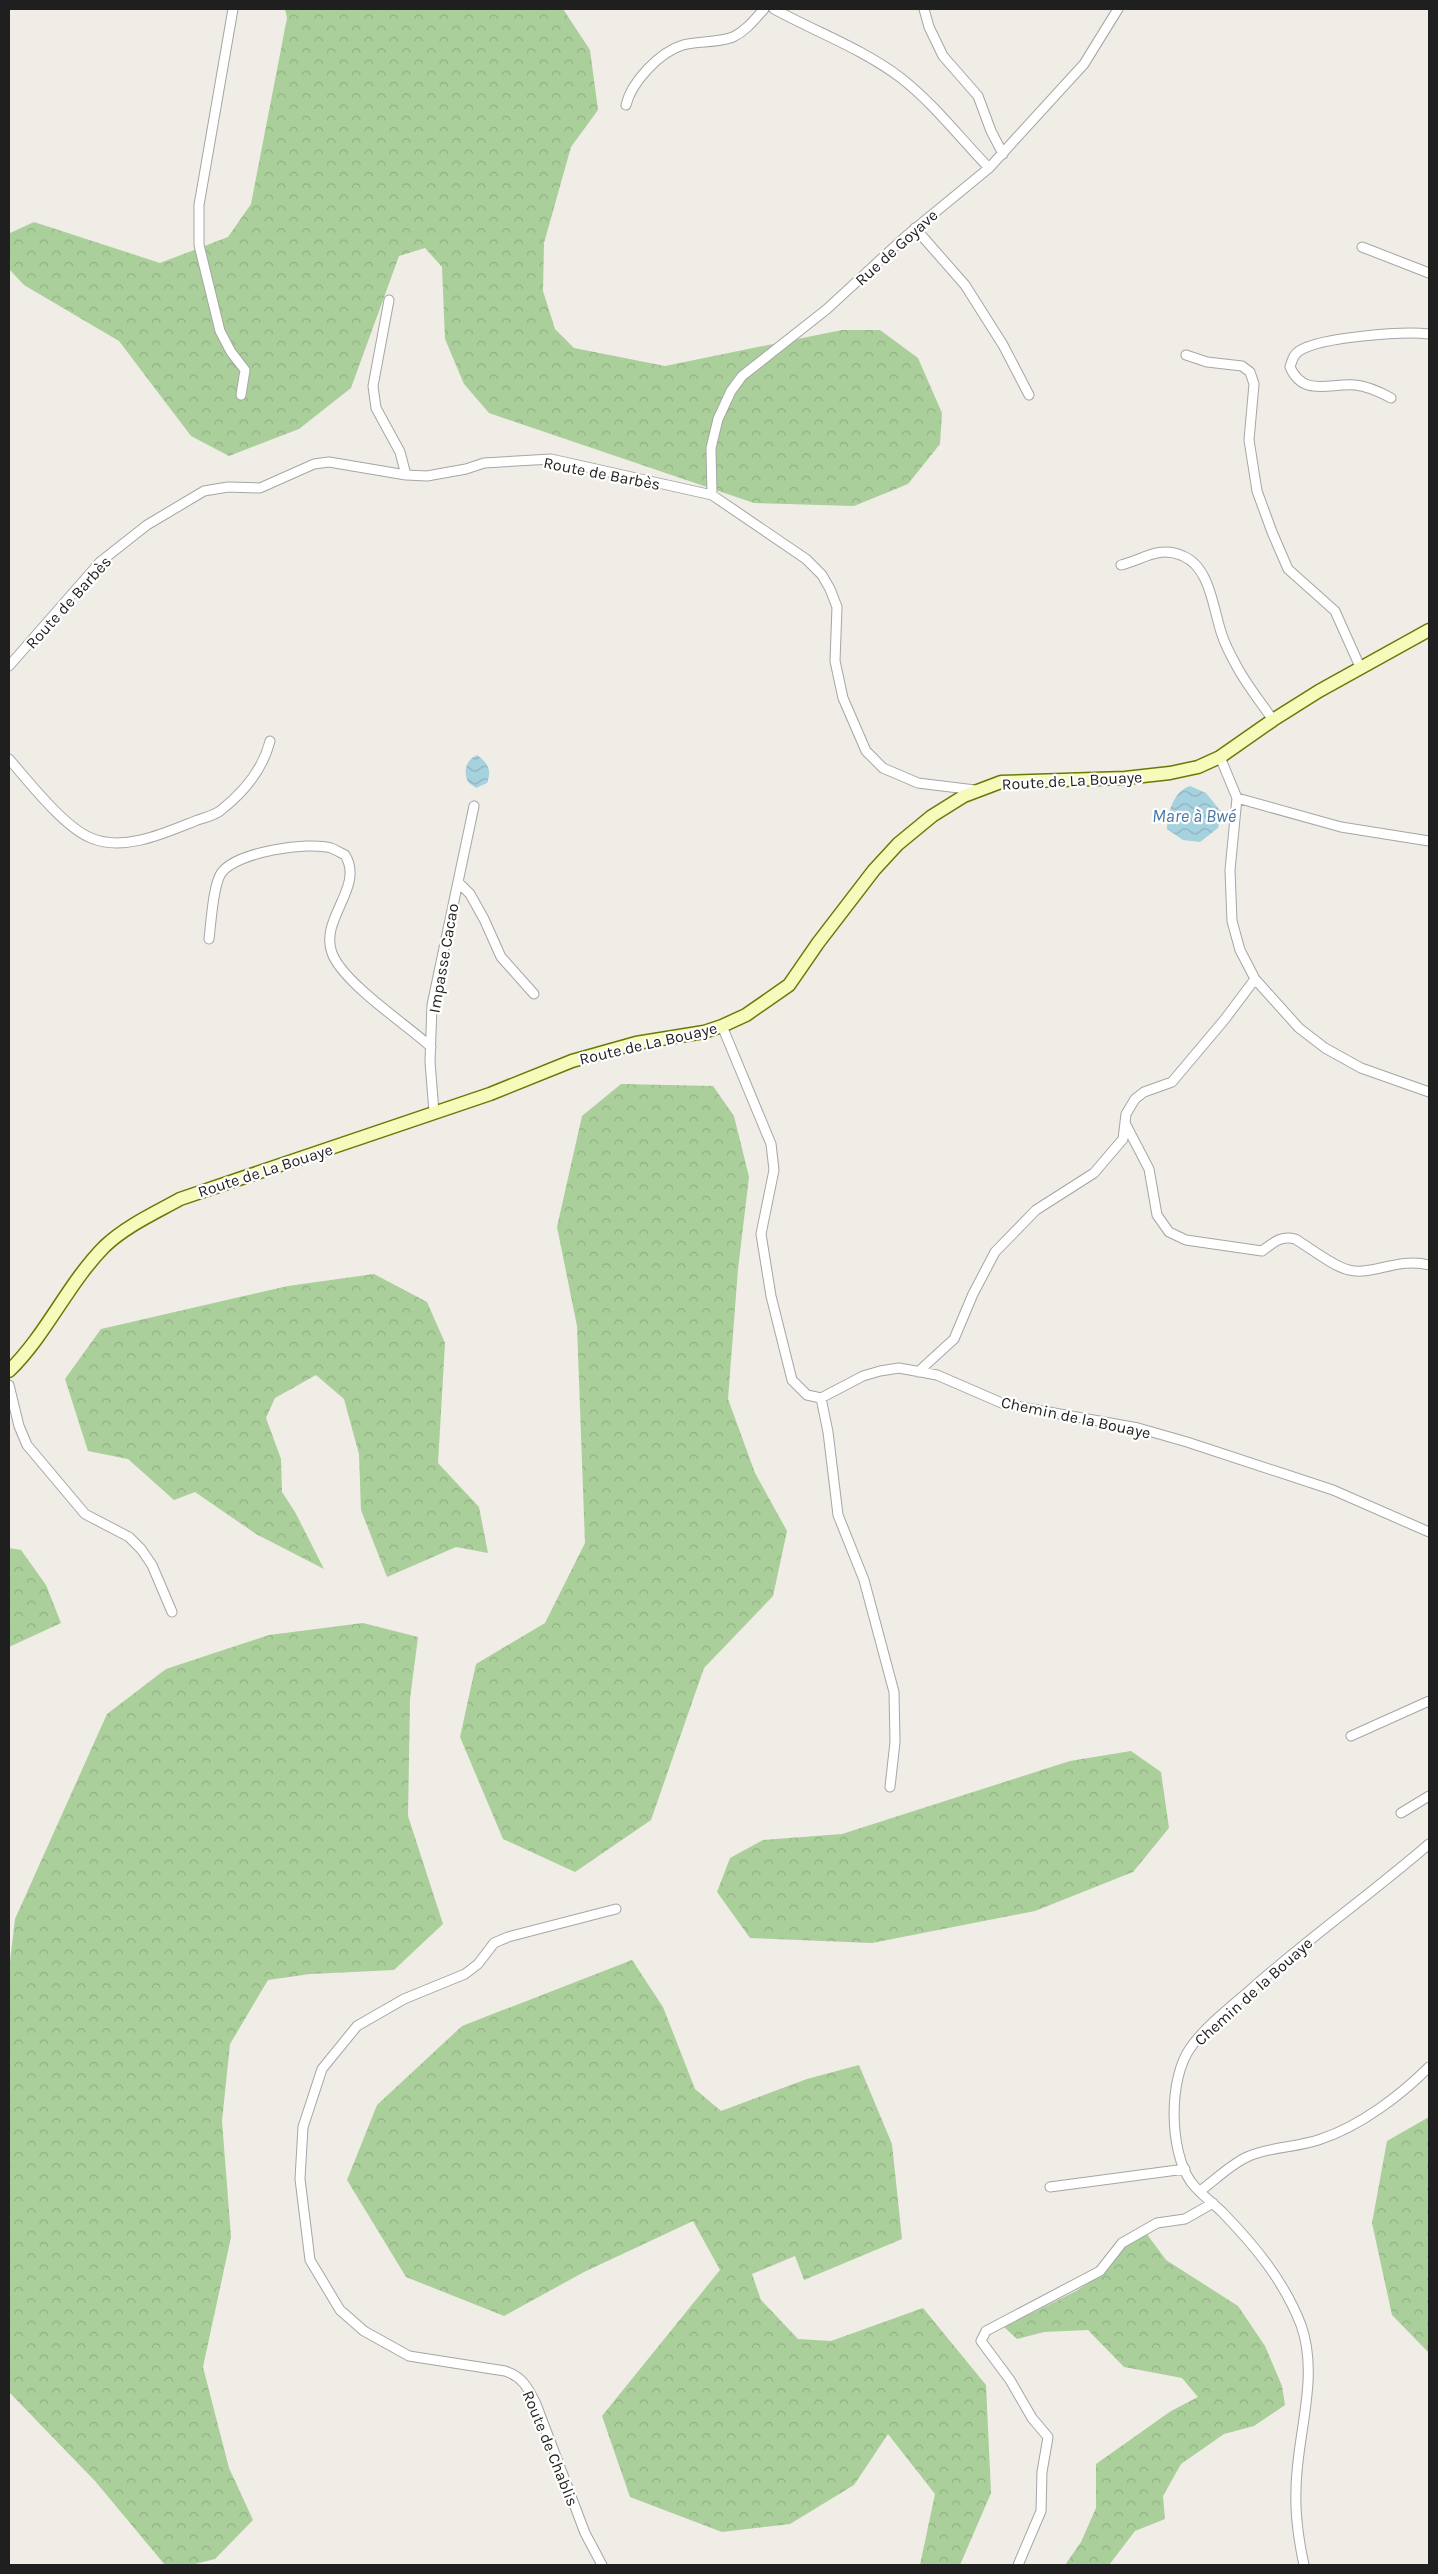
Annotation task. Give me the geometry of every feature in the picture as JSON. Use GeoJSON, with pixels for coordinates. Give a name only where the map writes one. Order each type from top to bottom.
{"type":"FeatureCollection","features":[{"type":"Feature","properties":{"kind":"main road","name":"Route de La Bouaye"},"geometry":{"type":"LineString","coordinates":[[9,1371],[34,1344],[82,1274],[106,1246],[141,1221],[180,1198],[490,1094],[572,1061],[604,1051],[704,1032],[722,1026],[746,1015],[789,984],[848,902],[898,844],[932,816],[975,790],[1001,782],[1125,778],[1170,773],[1198,767],[1220,757],[1273,720],[1429,630]]}},
{"type":"Feature","properties":{"kind":"street"},"geometry":{"type":"LineString","coordinates":[[233,9],[199,205],[199,245],[220,331],[231,352],[245,370],[241,395]]}},
{"type":"Feature","properties":{"kind":"street"},"geometry":{"type":"LineString","coordinates":[[626,106],[629,92],[636,82],[669,51],[682,46],[732,37],[746,29],[764,9]]}},
{"type":"Feature","properties":{"kind":"street"},"geometry":{"type":"LineString","coordinates":[[774,9],[852,48],[900,78],[928,103],[989,168]]}},
{"type":"Feature","properties":{"kind":"street"},"geometry":{"type":"LineString","coordinates":[[924,9],[929,27],[943,56],[978,96],[991,131],[1003,154]]}},
{"type":"Feature","properties":{"kind":"street","name":"Rue de Goyave"},"geometry":{"type":"LineString","coordinates":[[712,495],[711,448],[718,419],[731,391],[742,376],[827,309],[916,228],[989,168],[1084,64],[1118,9]]}},
{"type":"Feature","properties":{"kind":"street"},"geometry":{"type":"LineString","coordinates":[[916,228],[965,285],[1003,345],[1029,395]]}},
{"type":"Feature","properties":{"kind":"street"},"geometry":{"type":"LineString","coordinates":[[1362,247],[1429,273]]}},
{"type":"Feature","properties":{"kind":"street"},"geometry":{"type":"LineString","coordinates":[[389,300],[372,386],[376,408],[400,452],[406,475]]}},
{"type":"Feature","properties":{"kind":"street"},"geometry":{"type":"LineString","coordinates":[[1391,398],[1369,388],[1355,385],[1310,387],[1300,383],[1290,367],[1292,358],[1299,351],[1314,345],[1357,337],[1410,332],[1429,334]]}},
{"type":"Feature","properties":{"kind":"street"},"geometry":{"type":"LineString","coordinates":[[1186,355],[1207,362],[1242,366],[1250,372],[1254,384],[1249,440],[1257,491],[1272,532],[1288,569],[1335,611],[1361,669]]}},
{"type":"Feature","properties":{"kind":"street","name":"Route de Barbès"},"geometry":{"type":"LineString","coordinates":[[9,666],[100,562],[147,525],[204,491],[228,487],[260,488],[314,464],[329,462],[406,475],[427,476],[466,469],[484,463],[551,460],[712,495],[806,559],[822,576],[830,589],[836,607],[834,661],[843,698],[866,751],[883,768],[918,783],[975,790]]}},
{"type":"Feature","properties":{"kind":"street"},"geometry":{"type":"LineString","coordinates":[[1120,565],[1142,556],[1159,552],[1182,556],[1198,567],[1209,590],[1222,636],[1235,664],[1273,720]]}},
{"type":"Feature","properties":{"kind":"street"},"geometry":{"type":"LineString","coordinates":[[9,759],[55,810],[75,828],[92,839],[125,842],[155,836],[218,813],[250,782],[268,750],[270,741]]}},
{"type":"Feature","properties":{"kind":"street"},"geometry":{"type":"LineString","coordinates":[[1220,757],[1237,798],[1230,870],[1232,921],[1240,950],[1254,979],[1299,1028],[1325,1048],[1361,1068],[1429,1092]]}},
{"type":"Feature","properties":{"kind":"street"},"geometry":{"type":"LineString","coordinates":[[1237,798],[1341,827],[1429,841]]}},
{"type":"Feature","properties":{"kind":"street","name":"Impasse Cacao"},"geometry":{"type":"LineString","coordinates":[[434,1112],[431,1047],[432,1004],[474,806]]}},
{"type":"Feature","properties":{"kind":"street"},"geometry":{"type":"LineString","coordinates":[[209,939],[218,884],[222,872],[230,866],[253,854],[307,846],[331,848],[345,855],[351,869],[348,886],[333,923],[330,942],[332,954],[365,992],[431,1047]]}},
{"type":"Feature","properties":{"kind":"street"},"geometry":{"type":"LineString","coordinates":[[458,882],[470,894],[501,956],[534,994]]}},
{"type":"Feature","properties":{"kind":"street"},"geometry":{"type":"LineString","coordinates":[[918,1372],[954,1339],[973,1294],[995,1252],[1036,1210],[1094,1173],[1123,1139],[1126,1114],[1135,1098],[1144,1092],[1172,1082],[1225,1020],[1254,979]]}},
{"type":"Feature","properties":{"kind":"street"},"geometry":{"type":"LineString","coordinates":[[722,1026],[771,1144],[774,1170],[762,1234],[771,1296],[785,1353],[792,1380],[807,1395],[821,1398],[828,1432],[838,1515],[864,1580],[894,1692],[895,1742],[890,1787]]}},
{"type":"Feature","properties":{"kind":"street"},"geometry":{"type":"LineString","coordinates":[[1125,1122],[1149,1169],[1157,1215],[1169,1232],[1186,1240],[1262,1251],[1278,1239],[1287,1236],[1348,1270],[1362,1271],[1407,1262],[1429,1265]]}},
{"type":"Feature","properties":{"kind":"street","name":"Chemin de la Bouaye"},"geometry":{"type":"LineString","coordinates":[[821,1398],[880,1370],[899,1368],[937,1375],[1004,1404],[1138,1428],[1195,1444],[1334,1490],[1429,1532]]}},
{"type":"Feature","properties":{"kind":"street"},"geometry":{"type":"LineString","coordinates":[[9,1385],[19,1426],[27,1445],[85,1514],[129,1537],[141,1549],[152,1566],[172,1612]]}},
{"type":"Feature","properties":{"kind":"street"},"geometry":{"type":"LineString","coordinates":[[1351,1736],[1429,1701]]}},
{"type":"Feature","properties":{"kind":"street"},"geometry":{"type":"LineString","coordinates":[[1401,1813],[1429,1796]]}},
{"type":"Feature","properties":{"kind":"street","name":"Chemin de la Bouaye"},"geometry":{"type":"LineString","coordinates":[[1304,2565],[1300,2547],[1296,2490],[1308,2383],[1307,2349],[1301,2325],[1291,2303],[1268,2264],[1191,2182],[1180,2161],[1175,2136],[1174,2100],[1181,2067],[1190,2048],[1212,2023],[1265,1976],[1377,1889],[1429,1844]]}},
{"type":"Feature","properties":{"kind":"street","name":"Route de Chablis"},"geometry":{"type":"LineString","coordinates":[[602,2565],[584,2533],[536,2404],[526,2384],[517,2375],[505,2371],[409,2356],[364,2331],[340,2310],[310,2260],[300,2180],[303,2127],[322,2069],[357,2026],[404,1999],[465,1974],[478,1964],[494,1943],[508,1937],[616,1909]]}},
{"type":"Feature","properties":{"kind":"street"},"geometry":{"type":"LineString","coordinates":[[1200,2190],[1245,2158],[1277,2148],[1320,2140],[1345,2129],[1391,2099],[1429,2067]]}},
{"type":"Feature","properties":{"kind":"street"},"geometry":{"type":"LineString","coordinates":[[1050,2187],[1185,2169]]}},
{"type":"Feature","properties":{"kind":"street"},"geometry":{"type":"LineString","coordinates":[[1018,2565],[1041,2511],[1042,2472],[1048,2437],[1032,2418],[1010,2380],[980,2341],[986,2331],[1100,2271],[1122,2243],[1157,2224],[1185,2219],[1213,2204]]}},
{"type":"Feature","properties":{"kind":"green space"},"geometry":{"type":"Polygon","coordinates":[[[285,9],[563,9],[590,50],[598,110],[571,147],[544,243],[543,291],[555,329],[574,348],[665,366],[842,330],[880,330],[918,358],[942,413],[940,444],[908,484],[854,506],[754,503],[489,413],[464,384],[445,339],[442,267],[425,248],[399,256],[351,388],[299,429],[229,456],[191,436],[119,341],[24,285],[9,269],[9,237],[10,233],[34,222],[160,263],[228,237],[251,204],[287,18],[285,9]]]}},
{"type":"Feature","properties":{"kind":"green space"},"geometry":{"type":"Polygon","coordinates":[[[621,1084],[713,1086],[734,1116],[749,1177],[738,1269],[728,1399],[755,1473],[787,1531],[773,1596],[704,1668],[651,1820],[575,1872],[503,1839],[460,1737],[476,1664],[545,1623],[585,1543],[577,1326],[557,1227],[582,1116],[621,1084]]]}},
{"type":"Feature","properties":{"kind":"green space"},"geometry":{"type":"Polygon","coordinates":[[[374,1274],[427,1302],[445,1343],[438,1463],[479,1507],[488,1553],[456,1547],[387,1577],[361,1510],[359,1454],[344,1399],[316,1375],[275,1398],[266,1418],[281,1459],[282,1492],[295,1512],[324,1569],[256,1534],[195,1492],[174,1500],[128,1459],[88,1451],[65,1379],[101,1329],[288,1286],[374,1274]]]}},
{"type":"Feature","properties":{"kind":"green space"},"geometry":{"type":"Polygon","coordinates":[[[9,1548],[21,1550],[46,1585],[61,1623],[9,1647],[9,1548]]]}},
{"type":"Feature","properties":{"kind":"green space"},"geometry":{"type":"Polygon","coordinates":[[[363,1623],[418,1637],[410,1699],[408,1816],[443,1924],[394,1970],[310,1974],[268,1980],[230,2044],[222,2121],[231,2237],[203,2367],[229,2468],[253,2520],[215,2559],[191,2565],[165,2565],[95,2481],[9,2392],[9,1970],[15,1919],[107,1714],[166,1669],[269,1635],[363,1623]]]}},
{"type":"Feature","properties":{"kind":"green space"},"geometry":{"type":"Polygon","coordinates":[[[1131,1751],[1161,1772],[1169,1828],[1133,1872],[1035,1911],[872,1943],[750,1938],[717,1892],[730,1858],[763,1840],[842,1834],[1070,1761],[1131,1751]]]}},
{"type":"Feature","properties":{"kind":"green space"},"geometry":{"type":"Polygon","coordinates":[[[632,1960],[663,2007],[695,2089],[721,2111],[807,2079],[859,2065],[892,2144],[902,2239],[804,2280],[795,2256],[752,2274],[761,2300],[798,2339],[831,2341],[923,2308],[986,2385],[991,2493],[960,2565],[920,2565],[935,2494],[888,2434],[854,2485],[790,2524],[722,2532],[630,2497],[602,2416],[720,2270],[693,2221],[584,2272],[504,2316],[406,2277],[347,2180],[377,2105],[462,2026],[632,1960]]]}},
{"type":"Feature","properties":{"kind":"green space"},"geometry":{"type":"Polygon","coordinates":[[[1429,2117],[1429,2353],[1392,2315],[1372,2223],[1387,2141],[1429,2117]]]}},
{"type":"Feature","properties":{"kind":"green space"},"geometry":{"type":"Polygon","coordinates":[[[1146,2233],[1166,2260],[1238,2306],[1265,2346],[1282,2386],[1285,2405],[1254,2426],[1224,2434],[1181,2464],[1163,2496],[1165,2519],[1135,2531],[1109,2565],[1065,2565],[1081,2542],[1096,2508],[1096,2464],[1171,2411],[1198,2397],[1182,2378],[1124,2367],[1088,2330],[1044,2332],[1017,2339],[1004,2327],[1076,2291],[1103,2273],[1124,2246],[1146,2233]]]}},
{"type":"Feature","properties":{"kind":"water"},"geometry":{"type":"Polygon","coordinates":[[[477,755],[488,767],[489,774],[487,783],[476,788],[466,778],[466,766],[477,755]]]}},
{"type":"Feature","properties":{"kind":"water","name":"Mare à Bwé"},"geometry":{"type":"Polygon","coordinates":[[[1190,786],[1206,793],[1222,813],[1218,828],[1200,842],[1183,840],[1167,829],[1172,803],[1179,793],[1190,786]]]}}]}
